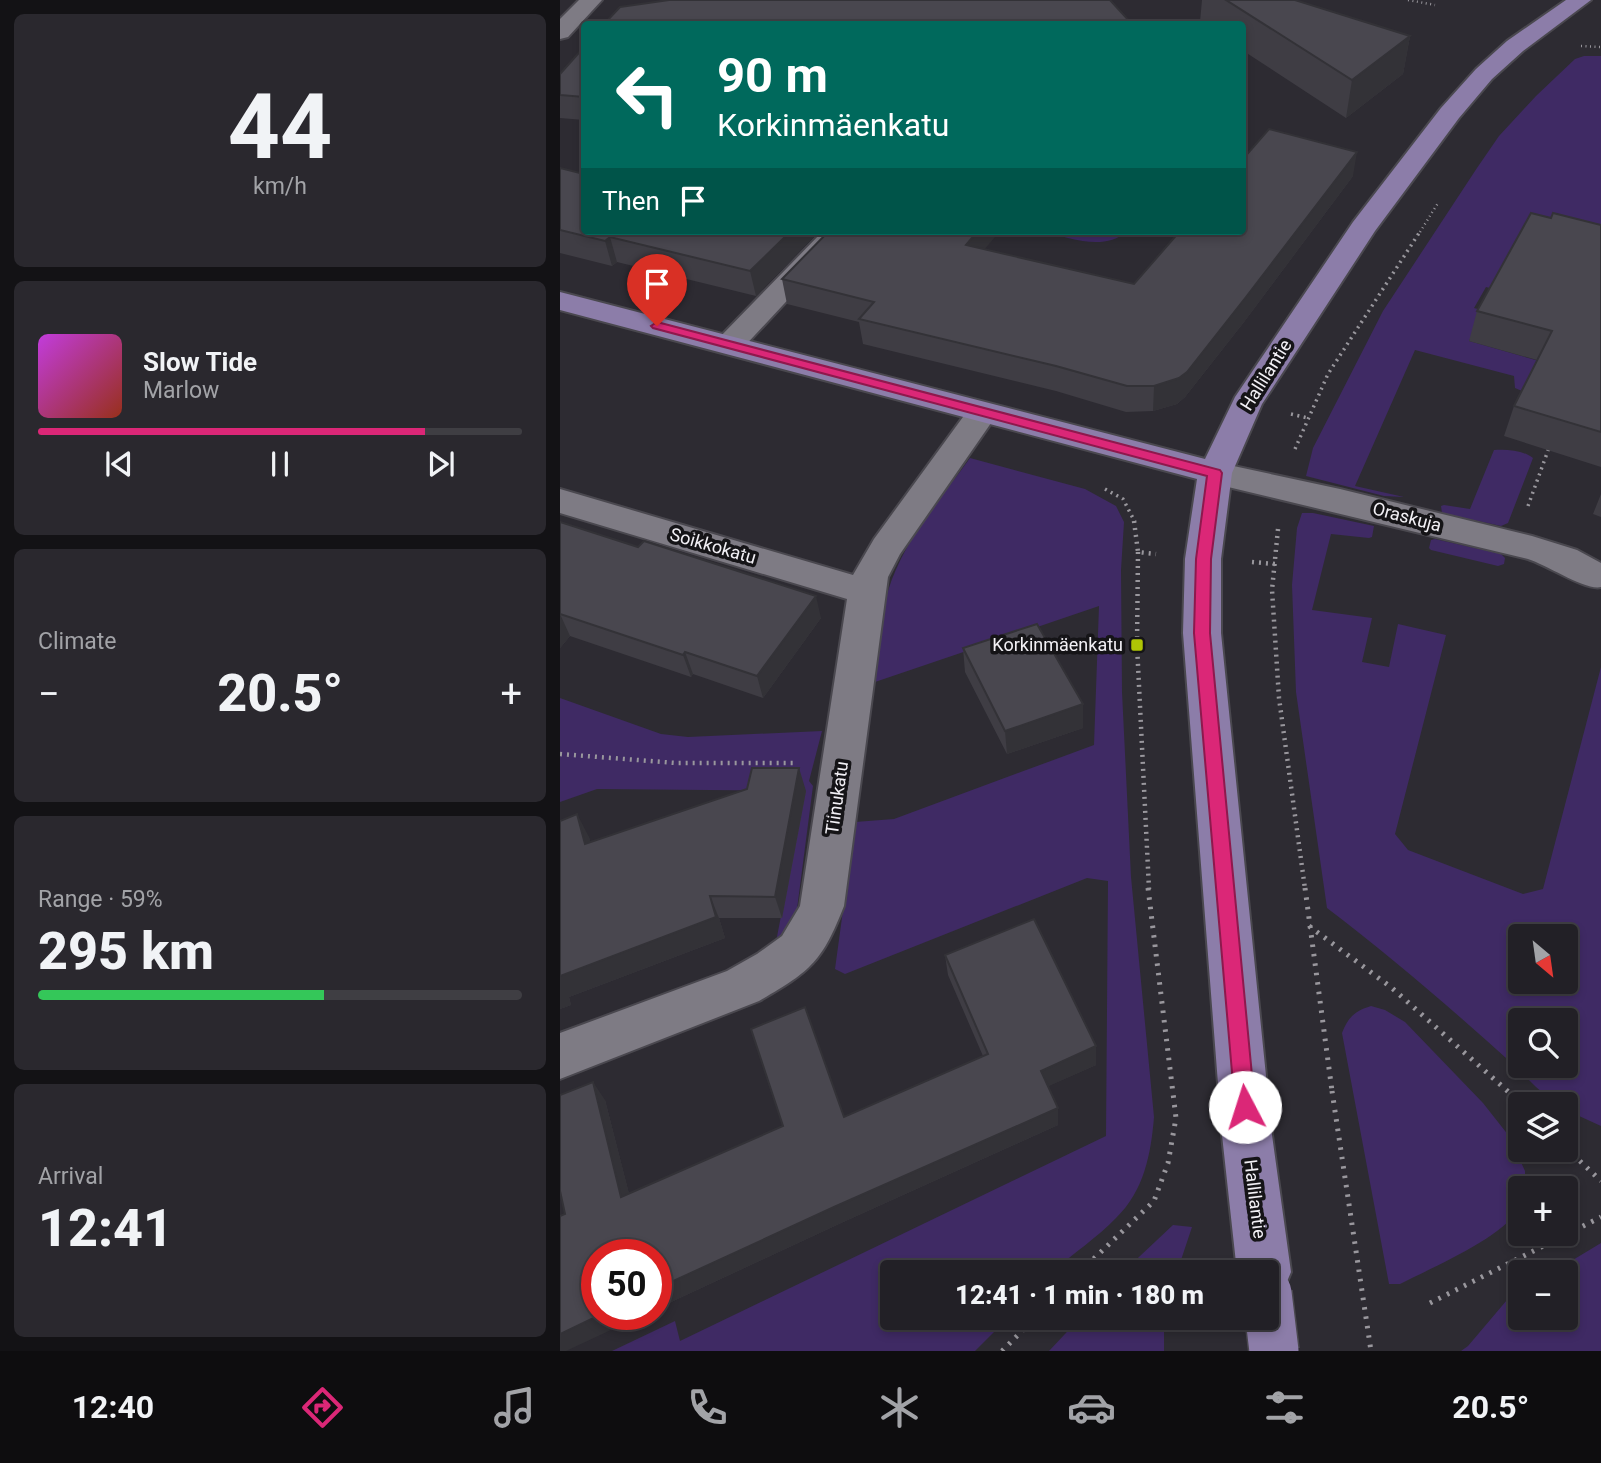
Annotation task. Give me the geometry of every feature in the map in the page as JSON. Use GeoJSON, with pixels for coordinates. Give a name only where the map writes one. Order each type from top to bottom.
{"type":"FeatureCollection","features":[{"type":"Feature","properties":{"kind":"main road","name":"Hallilantie"},"geometry":{"type":"LineString","coordinates":[[1263,1260],[1247,1135],[1202,633],[1203,559],[1215,473],[1246,404],[1341,259],[1408,165],[1484,74],[1515,46],[1580,0]]}},
{"type":"Feature","properties":{"kind":"main road"},"geometry":{"type":"LineString","coordinates":[[560,301],[1215,473]]}},
{"type":"Feature","properties":{"kind":"main road"},"geometry":{"type":"LineString","coordinates":[[1271,1330],[1274,1351]]}},
{"type":"Feature","properties":{"kind":"street"},"geometry":{"type":"LineString","coordinates":[[560,32],[591,0]]}},
{"type":"Feature","properties":{"kind":"street"},"geometry":{"type":"LineString","coordinates":[[730,344],[834,235]]}},
{"type":"Feature","properties":{"kind":"street","name":"Tiinukatu"},"geometry":{"type":"LineString","coordinates":[[560,1056],[743,986],[774,969],[798,950],[812,930],[822,906],[870,576],[886,548],[982,412]]}},
{"type":"Feature","properties":{"kind":"street","name":"Oraskuja"},"geometry":{"type":"LineString","coordinates":[[1215,473],[1286,486],[1516,545],[1568,560],[1594,576]]}},
{"type":"Feature","properties":{"kind":"street","name":"Soikkokatu"},"geometry":{"type":"LineString","coordinates":[[560,501],[866,592]]}},
{"type":"Feature","properties":{"kind":"path"},"geometry":{"type":"LineString","coordinates":[[1408,0],[1435,5]]}},
{"type":"Feature","properties":{"kind":"path"},"geometry":{"type":"LineString","coordinates":[[1582,39],[1573,46],[1601,47]]}},
{"type":"Feature","properties":{"kind":"path"},"geometry":{"type":"LineString","coordinates":[[1371,1351],[1308,926],[1279,698],[1272,590],[1276,535],[1287,467],[1328,374],[1439,201]]}},
{"type":"Feature","properties":{"kind":"path"},"geometry":{"type":"LineString","coordinates":[[1516,545],[1555,434]]}},
{"type":"Feature","properties":{"kind":"path"},"geometry":{"type":"LineString","coordinates":[[1093,1260],[1154,1201],[1168,1163],[1176,1118],[1146,868],[1137,658],[1138,552]]}},
{"type":"Feature","properties":{"kind":"path"},"geometry":{"type":"LineString","coordinates":[[560,754],[604,760],[714,765],[842,762]]}},
{"type":"Feature","properties":{"kind":"path"},"geometry":{"type":"LineString","coordinates":[[1308,926],[1392,988],[1464,1049],[1509,1092]]}},
{"type":"Feature","properties":{"kind":"path"},"geometry":{"type":"LineString","coordinates":[[1578,1159],[1601,1181]]}},
{"type":"Feature","properties":{"kind":"path"},"geometry":{"type":"LineString","coordinates":[[1430,1303],[1601,1217]]}},
{"type":"Feature","properties":{"kind":"path"},"geometry":{"type":"LineString","coordinates":[[1002,1351],[1023,1330]]}},
{"type":"Feature","properties":{"kind":"shaded area"},"geometry":{"type":"Polygon","coordinates":[[[1601,56],[1601,263],[1497,290],[1486,287],[1474,308],[1485,311],[1469,341],[1560,367],[1601,354],[1540,399],[1515,388],[1514,376],[1415,350],[1355,486],[1404,497],[1384,496],[1306,476],[1313,448],[1383,311],[1477,168],[1499,136],[1536,96],[1575,59],[1601,56]]]}},
{"type":"Feature","properties":{"kind":"shaded area"},"geometry":{"type":"Polygon","coordinates":[[[1057,235],[1121,235],[1108,241],[1075,240],[1057,235]]]}},
{"type":"Feature","properties":{"kind":"shaded area"},"geometry":{"type":"Polygon","coordinates":[[[1494,450],[1524,453],[1533,458],[1508,523],[1501,526],[1442,513],[1441,506],[1444,505],[1470,509],[1494,450]]]}},
{"type":"Feature","properties":{"kind":"shaded area"},"geometry":{"type":"Polygon","coordinates":[[[970,458],[1085,489],[1116,506],[1124,522],[1121,570],[1122,692],[1131,877],[1154,1117],[1151,1145],[1140,1184],[1116,1218],[1067,1260],[880,1260],[880,1330],[996,1330],[975,1351],[612,1351],[656,1330],[672,1330],[672,1322],[675,1321],[680,1341],[1106,1136],[1108,881],[1087,878],[845,974],[835,969],[855,822],[894,819],[1094,745],[1099,606],[875,682],[888,591],[903,555],[923,522],[970,458]]]}},
{"type":"Feature","properties":{"kind":"shaded area"},"geometry":{"type":"Polygon","coordinates":[[[1302,513],[1374,526],[1372,537],[1369,538],[1331,534],[1312,610],[1372,618],[1362,662],[1389,667],[1398,624],[1446,635],[1395,834],[1408,850],[1523,894],[1543,889],[1601,667],[1601,1126],[1578,1115],[1578,1092],[1543,1092],[1528,1078],[1578,1078],[1578,1008],[1508,1008],[1508,1060],[1423,985],[1327,908],[1296,692],[1292,585],[1297,528],[1302,513]]]}},
{"type":"Feature","properties":{"kind":"shaded area"},"geometry":{"type":"Polygon","coordinates":[[[1431,540],[1501,554],[1505,558],[1504,564],[1498,566],[1431,550],[1431,540]]]}},
{"type":"Feature","properties":{"kind":"shaded area"},"geometry":{"type":"Polygon","coordinates":[[[560,698],[661,734],[688,737],[822,731],[809,781],[813,786],[797,909],[790,925],[776,942],[805,791],[597,789],[560,802],[560,698]]]}},
{"type":"Feature","properties":{"kind":"shaded area"},"geometry":{"type":"Polygon","coordinates":[[[1371,1006],[1385,1010],[1405,1022],[1483,1103],[1508,1135],[1508,1162],[1521,1162],[1525,1171],[1525,1176],[1508,1176],[1508,1222],[1498,1231],[1400,1284],[1389,1284],[1342,1033],[1353,1015],[1371,1006]]]}},
{"type":"Feature","properties":{"kind":"shaded area"},"geometry":{"type":"Polygon","coordinates":[[[1173,1225],[1192,1227],[1181,1260],[1136,1260],[1173,1225]]]}},
{"type":"Feature","properties":{"kind":"shaded area"},"geometry":{"type":"Polygon","coordinates":[[[1601,1243],[1601,1351],[1461,1351],[1508,1299],[1508,1330],[1578,1330],[1578,1260],[1573,1260],[1601,1243]]]}},
{"type":"Feature","properties":{"kind":"shaded area"},"geometry":{"type":"Polygon","coordinates":[[[1069,1330],[1164,1330],[1164,1351],[1049,1351],[1069,1330]]]}},
{"type":"Feature","properties":{"kind":"building"},"geometry":{"type":"Polygon","coordinates":[[[669,0],[1110,0],[1129,21],[607,21],[620,7],[669,0]]]}},
{"type":"Feature","properties":{"kind":"building"},"geometry":{"type":"Polygon","coordinates":[[[1226,0],[1295,0],[1410,36],[1352,80],[1226,0]]]}},
{"type":"Feature","properties":{"kind":"building"},"geometry":{"type":"Polygon","coordinates":[[[581,50],[581,97],[560,95],[560,74],[581,50]]]}},
{"type":"Feature","properties":{"kind":"building"},"geometry":{"type":"Polygon","coordinates":[[[1269,129],[1357,152],[1187,372],[1179,378],[1154,386],[1127,386],[1056,366],[859,319],[874,302],[782,279],[825,235],[975,235],[966,245],[1134,284],[1177,235],[1246,235],[1246,155],[1269,129]]]}},
{"type":"Feature","properties":{"kind":"building"},"geometry":{"type":"Polygon","coordinates":[[[560,168],[581,173],[581,235],[787,235],[750,271],[610,237],[605,241],[560,230],[560,168]]]}},
{"type":"Feature","properties":{"kind":"building"},"geometry":{"type":"Polygon","coordinates":[[[1531,213],[1551,218],[1553,213],[1601,225],[1601,432],[1514,406],[1552,331],[1477,311],[1531,213]]]}},
{"type":"Feature","properties":{"kind":"building"},"geometry":{"type":"Polygon","coordinates":[[[560,522],[638,547],[644,541],[816,596],[757,676],[685,652],[683,655],[560,614],[560,522]]]}},
{"type":"Feature","properties":{"kind":"building"},"geometry":{"type":"Polygon","coordinates":[[[1037,624],[1083,704],[1005,731],[963,648],[1037,624]]]}},
{"type":"Feature","properties":{"kind":"building"},"geometry":{"type":"Polygon","coordinates":[[[752,768],[799,768],[775,897],[710,896],[716,917],[560,976],[560,821],[577,814],[585,844],[747,789],[752,768]]]}},
{"type":"Feature","properties":{"kind":"building"},"geometry":{"type":"Polygon","coordinates":[[[1034,919],[1096,1046],[1041,1071],[1058,1108],[672,1282],[672,1239],[581,1239],[581,1324],[560,1334],[560,1216],[565,1214],[560,1191],[560,1095],[593,1082],[621,1197],[783,1126],[751,1029],[805,1007],[844,1117],[988,1054],[945,955],[1034,919]]]}},
{"type":"Feature","properties":{"kind":"place","name":"Korkinmäenkatu"},"geometry":{"type":"Point","coordinates":[1137,645]}},
{"type":"Feature","properties":{"kind":"route"},"geometry":{"type":"LineString","coordinates":[[657,326],[1215,473],[1203,559],[1202,633],[1245,1107]]}}]}
